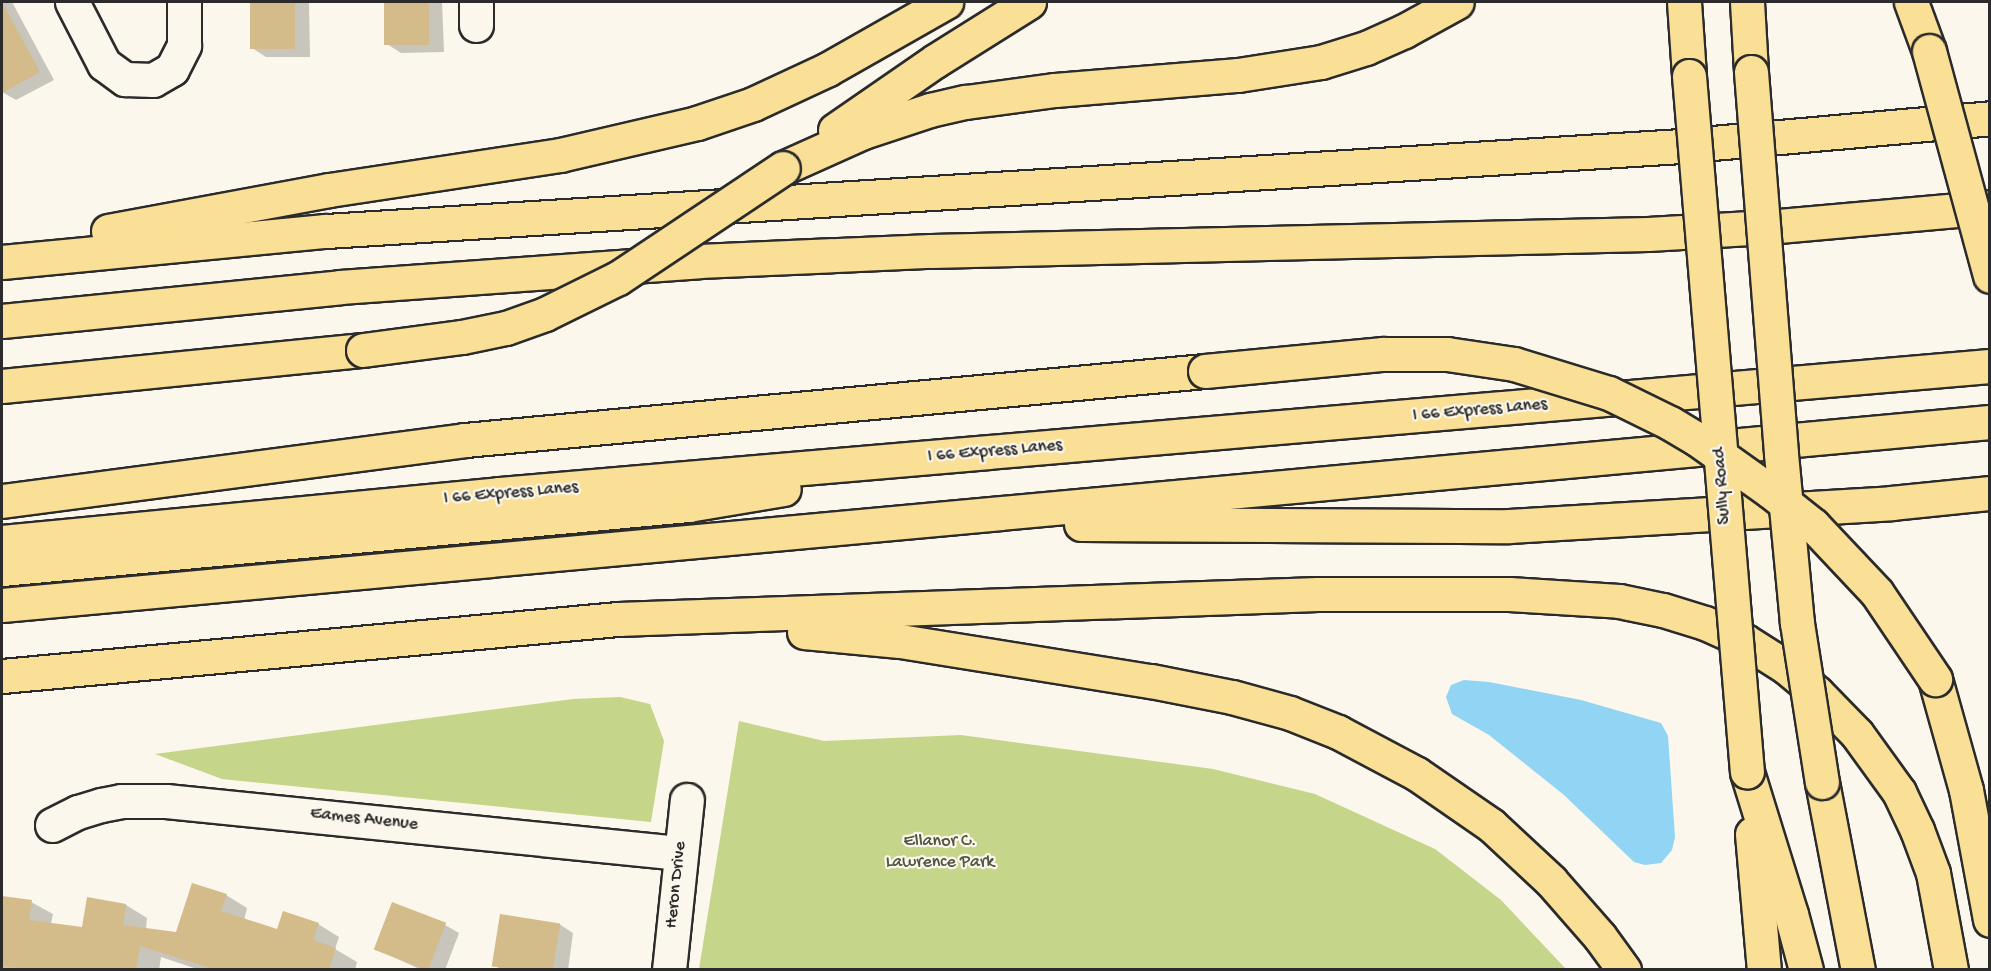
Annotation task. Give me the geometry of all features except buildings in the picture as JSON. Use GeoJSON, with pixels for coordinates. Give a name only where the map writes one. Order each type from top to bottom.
{"type":"FeatureCollection","features":[{"type":"Feature","properties":{"kind":"highway"},"geometry":{"type":"LineString","coordinates":[[911,22],[937,2]]}},
{"type":"Feature","properties":{"kind":"highway"},"geometry":{"type":"LineString","coordinates":[[2,251],[329,190],[499,165],[631,140],[697,123],[753,104],[828,69],[946,2]]}},
{"type":"Feature","properties":{"kind":"highway"},"geometry":{"type":"LineString","coordinates":[[2,386],[363,350],[462,337],[506,328],[544,314],[618,278],[783,168],[837,142],[890,108],[1029,2]]}},
{"type":"Feature","properties":{"kind":"highway"},"geometry":{"type":"LineString","coordinates":[[890,108],[957,104],[1006,95],[1238,75],[1321,62],[1366,48],[1404,32],[1457,2]]}},
{"type":"Feature","properties":{"kind":"highway","name":"Sully Road"},"geometry":{"type":"LineString","coordinates":[[1684,2],[1764,969]]}},
{"type":"Feature","properties":{"kind":"highway"},"geometry":{"type":"LineString","coordinates":[[1747,2],[1790,544],[1802,658],[1822,782],[1858,969]]}},
{"type":"Feature","properties":{"kind":"highway"},"geometry":{"type":"LineString","coordinates":[[1911,2],[1929,51]]}},
{"type":"Feature","properties":{"kind":"highway"},"geometry":{"type":"LineString","coordinates":[[1916,2],[1989,276]]}},
{"type":"Feature","properties":{"kind":"highway"},"geometry":{"type":"LineString","coordinates":[[2,262],[326,231],[1679,146],[1989,118]]}},
{"type":"Feature","properties":{"kind":"highway"},"geometry":{"type":"LineString","coordinates":[[2,321],[340,287],[699,261],[920,252],[1459,241],[1648,234],[1767,227],[1989,207]]}},
{"type":"Feature","properties":{"kind":"highway"},"geometry":{"type":"LineString","coordinates":[[2,501],[443,442],[1372,355],[1447,354],[1514,364],[1609,393],[1670,423],[1770,491],[1813,525],[1877,593],[1935,679],[1966,750],[1989,815]]}},
{"type":"Feature","properties":{"kind":"highway","name":"I 66 Express Lanes"},"geometry":{"type":"LineString","coordinates":[[2,542],[512,493],[1989,366]]}},
{"type":"Feature","properties":{"kind":"highway"},"geometry":{"type":"LineString","coordinates":[[2,605],[1989,422]]}},
{"type":"Feature","properties":{"kind":"highway"},"geometry":{"type":"LineString","coordinates":[[2,569],[688,505],[974,454]]}},
{"type":"Feature","properties":{"kind":"highway"},"geometry":{"type":"LineString","coordinates":[[926,521],[1173,526],[1509,526],[1891,503],[1989,493]]}},
{"type":"Feature","properties":{"kind":"highway"},"geometry":{"type":"LineString","coordinates":[[2,676],[618,619],[1318,594],[1564,596],[1619,601],[1663,610],[1745,641],[1817,693],[1857,734],[1899,792],[1917,830],[1933,873],[1952,969]]}},
{"type":"Feature","properties":{"kind":"highway"},"geometry":{"type":"LineString","coordinates":[[566,624],[621,632],[839,633],[1070,667],[1232,697],[1290,713],[1381,753],[1457,799],[1491,825],[1551,881],[1600,937],[1624,969]]}},
{"type":"Feature","properties":{"kind":"highway"},"geometry":{"type":"LineString","coordinates":[[1935,679],[1966,790],[1989,920]]}},
{"type":"Feature","properties":{"kind":"highway"},"geometry":{"type":"LineString","coordinates":[[1747,772],[1806,969]]}},
{"type":"Feature","properties":{"kind":"street"},"geometry":{"type":"LineString","coordinates":[[72,2],[104,64],[125,78],[153,80],[172,69],[184,45],[184,2]]}},
{"type":"Feature","properties":{"kind":"street","name":"Heron Drive"},"geometry":{"type":"LineString","coordinates":[[669,969],[687,800]]}},
{"type":"Feature","properties":{"kind":"street","name":"Eames Avenue"},"geometry":{"type":"LineString","coordinates":[[52,825],[78,812],[111,803],[166,801],[680,853]]}},
{"type":"Feature","properties":{"kind":"green space"},"geometry":{"type":"Polygon","coordinates":[[[620,697],[650,704],[664,741],[651,822],[222,779],[155,754],[573,699],[620,697]]]}},
{"type":"Feature","properties":{"kind":"green space","name":"Ellanor C. Lawrence Park"},"geometry":{"type":"Polygon","coordinates":[[[739,721],[824,741],[961,735],[1213,769],[1315,794],[1435,849],[1501,900],[1566,969],[699,969],[739,721]]]}},
{"type":"Feature","properties":{"kind":"water"},"geometry":{"type":"Polygon","coordinates":[[[1464,680],[1489,682],[1581,700],[1661,723],[1668,736],[1675,837],[1672,850],[1661,863],[1645,865],[1634,862],[1564,795],[1489,735],[1452,714],[1446,697],[1451,685],[1464,680]]]}}]}
